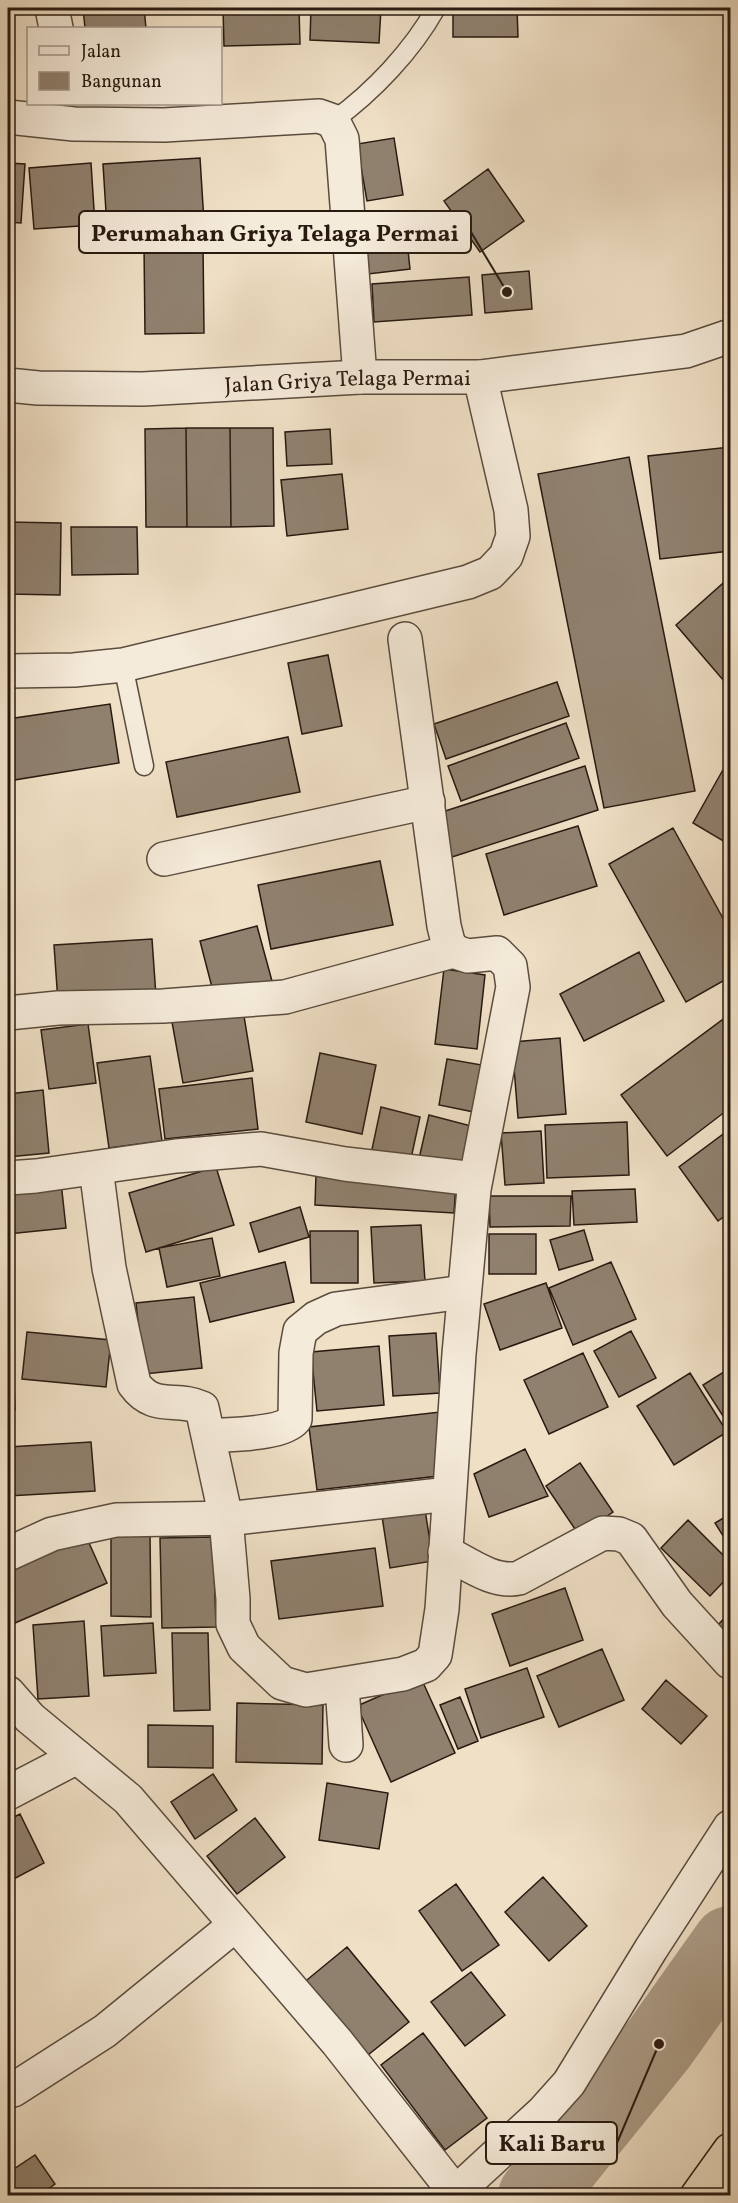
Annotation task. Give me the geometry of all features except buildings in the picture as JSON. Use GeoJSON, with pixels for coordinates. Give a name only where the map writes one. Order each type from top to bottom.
{"type":"FeatureCollection","features":[{"type":"Feature","properties":{"kind":"highway"},"geometry":{"type":"LineString","coordinates":[[697,2196],[730,2150]]}},
{"type":"Feature","properties":{"kind":"street"},"geometry":{"type":"LineString","coordinates":[[52,8],[56,27]]}},
{"type":"Feature","properties":{"kind":"street"},"geometry":{"type":"LineString","coordinates":[[8,117],[72,114],[164,125],[319,116],[333,121],[342,139],[360,378]]}},
{"type":"Feature","properties":{"kind":"street","name":"Jalan Griya Telaga Permai"},"geometry":{"type":"LineString","coordinates":[[8,385],[38,388],[143,389],[360,378],[480,377],[686,351],[730,336]]}},
{"type":"Feature","properties":{"kind":"street","name":"Jalan Griya Telaga Permai"},"geometry":{"type":"LineString","coordinates":[[686,351],[730,357]]}},
{"type":"Feature","properties":{"kind":"street"},"geometry":{"type":"LineString","coordinates":[[8,671],[74,670],[123,665],[468,582],[490,573],[506,556],[513,536],[511,510],[480,377]]}},
{"type":"Feature","properties":{"kind":"street"},"geometry":{"type":"LineString","coordinates":[[405,639],[444,926],[453,951]]}},
{"type":"Feature","properties":{"kind":"street"},"geometry":{"type":"LineString","coordinates":[[164,859],[428,802]]}},
{"type":"Feature","properties":{"kind":"street"},"geometry":{"type":"LineString","coordinates":[[8,1013],[58,1008],[163,1006],[285,997],[453,951],[468,956],[496,953],[510,966],[513,987],[475,1179],[464,1292],[442,1609],[435,1655],[426,1665],[403,1674],[306,1690],[282,1683],[244,1647],[233,1624],[226,1518],[202,1408],[188,1404],[153,1401],[141,1394],[134,1384],[109,1268],[96,1168]]}},
{"type":"Feature","properties":{"kind":"street"},"geometry":{"type":"LineString","coordinates":[[8,1178],[176,1156],[261,1149],[345,1164],[475,1179]]}},
{"type":"Feature","properties":{"kind":"street"},"geometry":{"type":"LineString","coordinates":[[209,1436],[268,1431],[291,1425],[295,1419],[296,1353],[300,1331],[315,1318],[336,1309],[464,1292]]}},
{"type":"Feature","properties":{"kind":"street"},"geometry":{"type":"LineString","coordinates":[[8,1554],[52,1534],[116,1520],[226,1518],[449,1494]]}},
{"type":"Feature","properties":{"kind":"street"},"geometry":{"type":"LineString","coordinates":[[445,1552],[492,1576],[509,1581],[519,1578],[603,1533],[619,1534],[631,1539],[677,1604],[730,1662]]}},
{"type":"Feature","properties":{"kind":"street"},"geometry":{"type":"LineString","coordinates":[[342,1685],[346,1745]]}},
{"type":"Feature","properties":{"kind":"street"},"geometry":{"type":"LineString","coordinates":[[8,1694],[30,1718],[128,1799],[337,2042],[455,2194],[543,2112],[569,2083],[645,1958],[730,1827]]}},
{"type":"Feature","properties":{"kind":"street"},"geometry":{"type":"LineString","coordinates":[[8,1793],[77,1757]]}},
{"type":"Feature","properties":{"kind":"street"},"geometry":{"type":"LineString","coordinates":[[13,2090],[105,2031],[235,1925]]}},
{"type":"Feature","properties":{"kind":"lane"},"geometry":{"type":"LineString","coordinates":[[333,121],[359,102],[395,63],[427,24],[436,8]]}},
{"type":"Feature","properties":{"kind":"lane"},"geometry":{"type":"LineString","coordinates":[[123,665],[144,766]]}},
{"type":"Feature","properties":{"kind":"waterway"},"geometry":{"type":"LineString","coordinates":[[536,2196],[659,2044],[730,1944]]}},
{"type":"Feature","properties":{"kind":"place","name":"Perumahan Griya Telaga Permai"},"geometry":{"type":"Point","coordinates":[507,292]}},
{"type":"Feature","properties":{"kind":"place","name":"Kali Baru"},"geometry":{"type":"Point","coordinates":[659,2044]}}]}
